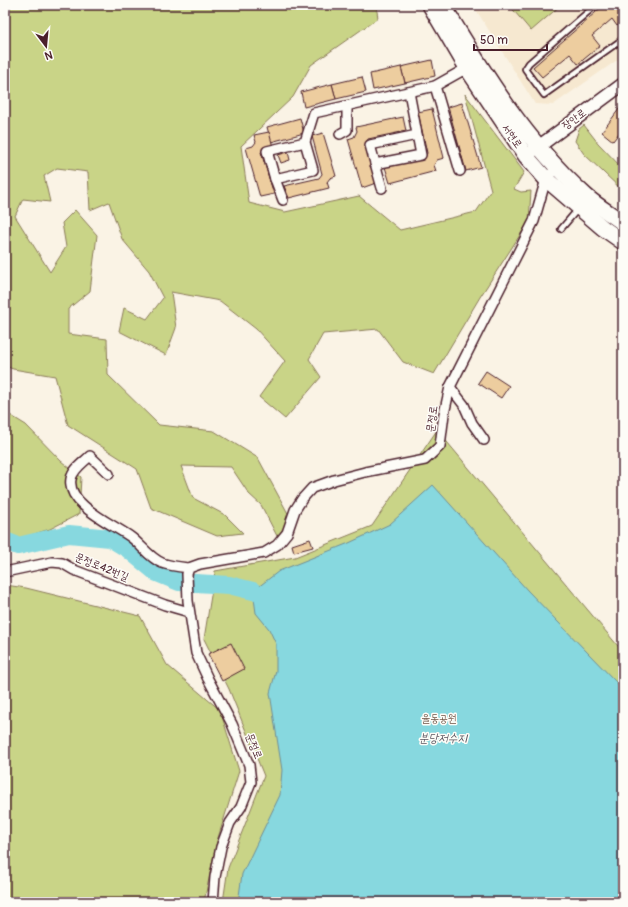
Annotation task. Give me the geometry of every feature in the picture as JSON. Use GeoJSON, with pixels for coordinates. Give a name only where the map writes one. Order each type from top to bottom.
{"type":"FeatureCollection","features":[{"type":"Feature","properties":{"kind":"main road","name":"서현로"},"geometry":{"type":"LineString","coordinates":[[430,5],[467,68],[532,152],[557,167],[587,197],[623,223]]}},
{"type":"Feature","properties":{"kind":"main road","name":"서현로"},"geometry":{"type":"LineString","coordinates":[[443,5],[532,152],[546,179],[603,228],[623,242]]}},
{"type":"Feature","properties":{"kind":"street"},"geometry":{"type":"LineString","coordinates":[[275,179],[313,170],[305,142],[314,113],[435,86],[467,68]]}},
{"type":"Feature","properties":{"kind":"street","name":"장안로"},"geometry":{"type":"LineString","coordinates":[[532,152],[623,84]]}},
{"type":"Feature","properties":{"kind":"street"},"geometry":{"type":"LineString","coordinates":[[435,86],[460,171]]}},
{"type":"Feature","properties":{"kind":"street"},"geometry":{"type":"LineString","coordinates":[[376,164],[421,155],[409,92]]}},
{"type":"Feature","properties":{"kind":"street"},"geometry":{"type":"LineString","coordinates":[[340,134],[347,130],[347,106]]}},
{"type":"Feature","properties":{"kind":"street"},"geometry":{"type":"LineString","coordinates":[[382,188],[370,145],[417,135]]}},
{"type":"Feature","properties":{"kind":"street"},"geometry":{"type":"LineString","coordinates":[[283,200],[267,151],[305,142]]}},
{"type":"Feature","properties":{"kind":"street","name":"문정로"},"geometry":{"type":"LineString","coordinates":[[212,902],[221,847],[230,824],[241,807],[251,782],[249,765],[232,724],[208,680],[196,653],[189,612],[188,571],[200,564],[264,552],[277,545],[287,532],[302,499],[312,488],[334,480],[365,472],[425,460],[440,446],[444,414],[450,387],[534,220],[546,179],[557,167]]}},
{"type":"Feature","properties":{"kind":"street"},"geometry":{"type":"LineString","coordinates":[[450,387],[464,405],[472,423],[484,440]]}},
{"type":"Feature","properties":{"kind":"street"},"geometry":{"type":"LineString","coordinates":[[109,474],[90,456],[76,469],[71,480],[73,493],[85,508],[132,538],[151,556],[162,563],[188,571]]}},
{"type":"Feature","properties":{"kind":"street","name":"문정로42번길"},"geometry":{"type":"LineString","coordinates":[[5,572],[52,562],[62,563],[74,570],[165,605],[189,612]]}},
{"type":"Feature","properties":{"kind":"lane"},"geometry":{"type":"LineString","coordinates":[[596,5],[529,63],[525,70],[544,95],[620,41],[623,44]]}},
{"type":"Feature","properties":{"kind":"lane"},"geometry":{"type":"LineString","coordinates":[[561,228],[579,208]]}},
{"type":"Feature","properties":{"kind":"shaded area"},"geometry":{"type":"Polygon","coordinates":[[[473,5],[623,5],[623,56],[553,105],[535,104],[473,5]]]}},
{"type":"Feature","properties":{"kind":"green space"},"geometry":{"type":"Polygon","coordinates":[[[5,5],[376,5],[378,18],[311,65],[293,97],[241,146],[249,203],[285,212],[359,196],[400,230],[476,212],[491,190],[465,94],[524,172],[514,189],[521,192],[531,191],[529,221],[480,297],[434,374],[403,362],[378,329],[323,334],[309,359],[321,377],[285,419],[259,397],[285,361],[256,329],[220,301],[171,292],[176,328],[166,355],[119,331],[124,308],[147,319],[163,298],[149,271],[122,239],[109,202],[90,210],[88,172],[57,168],[44,176],[50,202],[23,199],[15,216],[50,272],[66,247],[62,223],[75,210],[97,235],[90,291],[68,309],[68,334],[107,339],[108,375],[159,425],[214,431],[258,458],[291,519],[277,536],[261,505],[249,494],[231,467],[181,466],[193,498],[225,515],[243,533],[217,536],[151,508],[137,469],[68,425],[55,376],[13,369],[5,366],[5,5]]]}},
{"type":"Feature","properties":{"kind":"green space"},"geometry":{"type":"Polygon","coordinates":[[[509,5],[561,5],[531,31],[509,5]]]}},
{"type":"Feature","properties":{"kind":"green space"},"geometry":{"type":"Polygon","coordinates":[[[584,125],[598,143],[623,169],[623,191],[584,154],[575,141],[579,129],[584,125]]]}},
{"type":"Feature","properties":{"kind":"green space"},"geometry":{"type":"Polygon","coordinates":[[[5,412],[26,425],[61,461],[81,477],[79,514],[50,529],[5,543],[5,412]]]}},
{"type":"Feature","properties":{"kind":"green space","name":"분당저수지"},"geometry":{"type":"Polygon","coordinates":[[[437,430],[623,652],[623,902],[223,902],[228,868],[264,776],[229,689],[204,639],[215,571],[295,557],[372,526],[437,430]]]}},
{"type":"Feature","properties":{"kind":"green space"},"geometry":{"type":"Polygon","coordinates":[[[5,585],[26,588],[140,616],[167,665],[220,710],[239,771],[217,841],[205,902],[5,902],[5,585]]]}},
{"type":"Feature","properties":{"kind":"water","name":"분당저수지"},"geometry":{"type":"Polygon","coordinates":[[[433,485],[528,591],[618,684],[623,701],[623,902],[240,902],[239,896],[242,874],[280,795],[282,770],[270,693],[276,671],[276,644],[269,629],[256,613],[253,591],[279,571],[349,543],[390,524],[433,485]]]}},
{"type":"Feature","properties":{"kind":"building"},"geometry":{"type":"Polygon","coordinates":[[[604,5],[623,5],[623,21],[617,26],[612,19],[592,36],[600,46],[578,64],[570,54],[542,77],[533,67],[604,5]]]}},
{"type":"Feature","properties":{"kind":"building"},"geometry":{"type":"Polygon","coordinates":[[[432,60],[435,76],[405,83],[401,67],[432,60]]]}},
{"type":"Feature","properties":{"kind":"building"},"geometry":{"type":"Polygon","coordinates":[[[401,67],[405,83],[373,90],[370,74],[401,67]]]}},
{"type":"Feature","properties":{"kind":"building"},"geometry":{"type":"Polygon","coordinates":[[[362,77],[366,92],[336,99],[332,84],[362,77]]]}},
{"type":"Feature","properties":{"kind":"building"},"geometry":{"type":"Polygon","coordinates":[[[332,84],[336,99],[304,107],[301,92],[332,84]]]}},
{"type":"Feature","properties":{"kind":"building"},"geometry":{"type":"Polygon","coordinates":[[[462,103],[481,167],[466,171],[448,107],[462,103]]]}},
{"type":"Feature","properties":{"kind":"building"},"geometry":{"type":"Polygon","coordinates":[[[622,105],[623,128],[613,141],[602,132],[622,105]]]}},
{"type":"Feature","properties":{"kind":"building"},"geometry":{"type":"Polygon","coordinates":[[[432,109],[444,158],[437,160],[434,165],[436,171],[390,183],[385,167],[425,158],[427,153],[418,112],[432,109]]]}},
{"type":"Feature","properties":{"kind":"building"},"geometry":{"type":"Polygon","coordinates":[[[403,117],[406,131],[368,139],[365,146],[376,183],[362,188],[348,139],[354,137],[357,131],[356,127],[403,117]]]}},
{"type":"Feature","properties":{"kind":"building"},"geometry":{"type":"Polygon","coordinates":[[[300,118],[304,133],[271,142],[267,127],[300,118]]]}},
{"type":"Feature","properties":{"kind":"building"},"geometry":{"type":"Polygon","coordinates":[[[269,132],[273,147],[264,149],[261,152],[274,194],[260,197],[246,148],[253,146],[256,142],[254,135],[269,132]]]}},
{"type":"Feature","properties":{"kind":"building"},"geometry":{"type":"Polygon","coordinates":[[[323,133],[336,176],[330,178],[327,182],[329,188],[289,198],[284,186],[319,178],[322,174],[312,136],[323,133]]]}},
{"type":"Feature","properties":{"kind":"building"},"geometry":{"type":"Polygon","coordinates":[[[288,152],[290,160],[281,163],[278,155],[288,152]]]}},
{"type":"Feature","properties":{"kind":"building"},"geometry":{"type":"Polygon","coordinates":[[[486,371],[509,386],[501,398],[478,383],[486,371]]]}},
{"type":"Feature","properties":{"kind":"building"},"geometry":{"type":"Polygon","coordinates":[[[310,539],[313,547],[294,552],[292,545],[310,539]]]}},
{"type":"Feature","properties":{"kind":"building"},"geometry":{"type":"Polygon","coordinates":[[[231,643],[244,669],[222,681],[208,654],[231,643]]]}},
{"type":"Feature","properties":{"kind":"waterway"},"geometry":{"type":"LineString","coordinates":[[5,541],[18,546],[69,534],[110,538],[128,549],[157,573],[179,582],[229,585],[253,591]]}},
{"type":"Feature","properties":{"kind":"park label","name":"율동공원"},"geometry":{"type":"Point","coordinates":[439,718]}}]}
